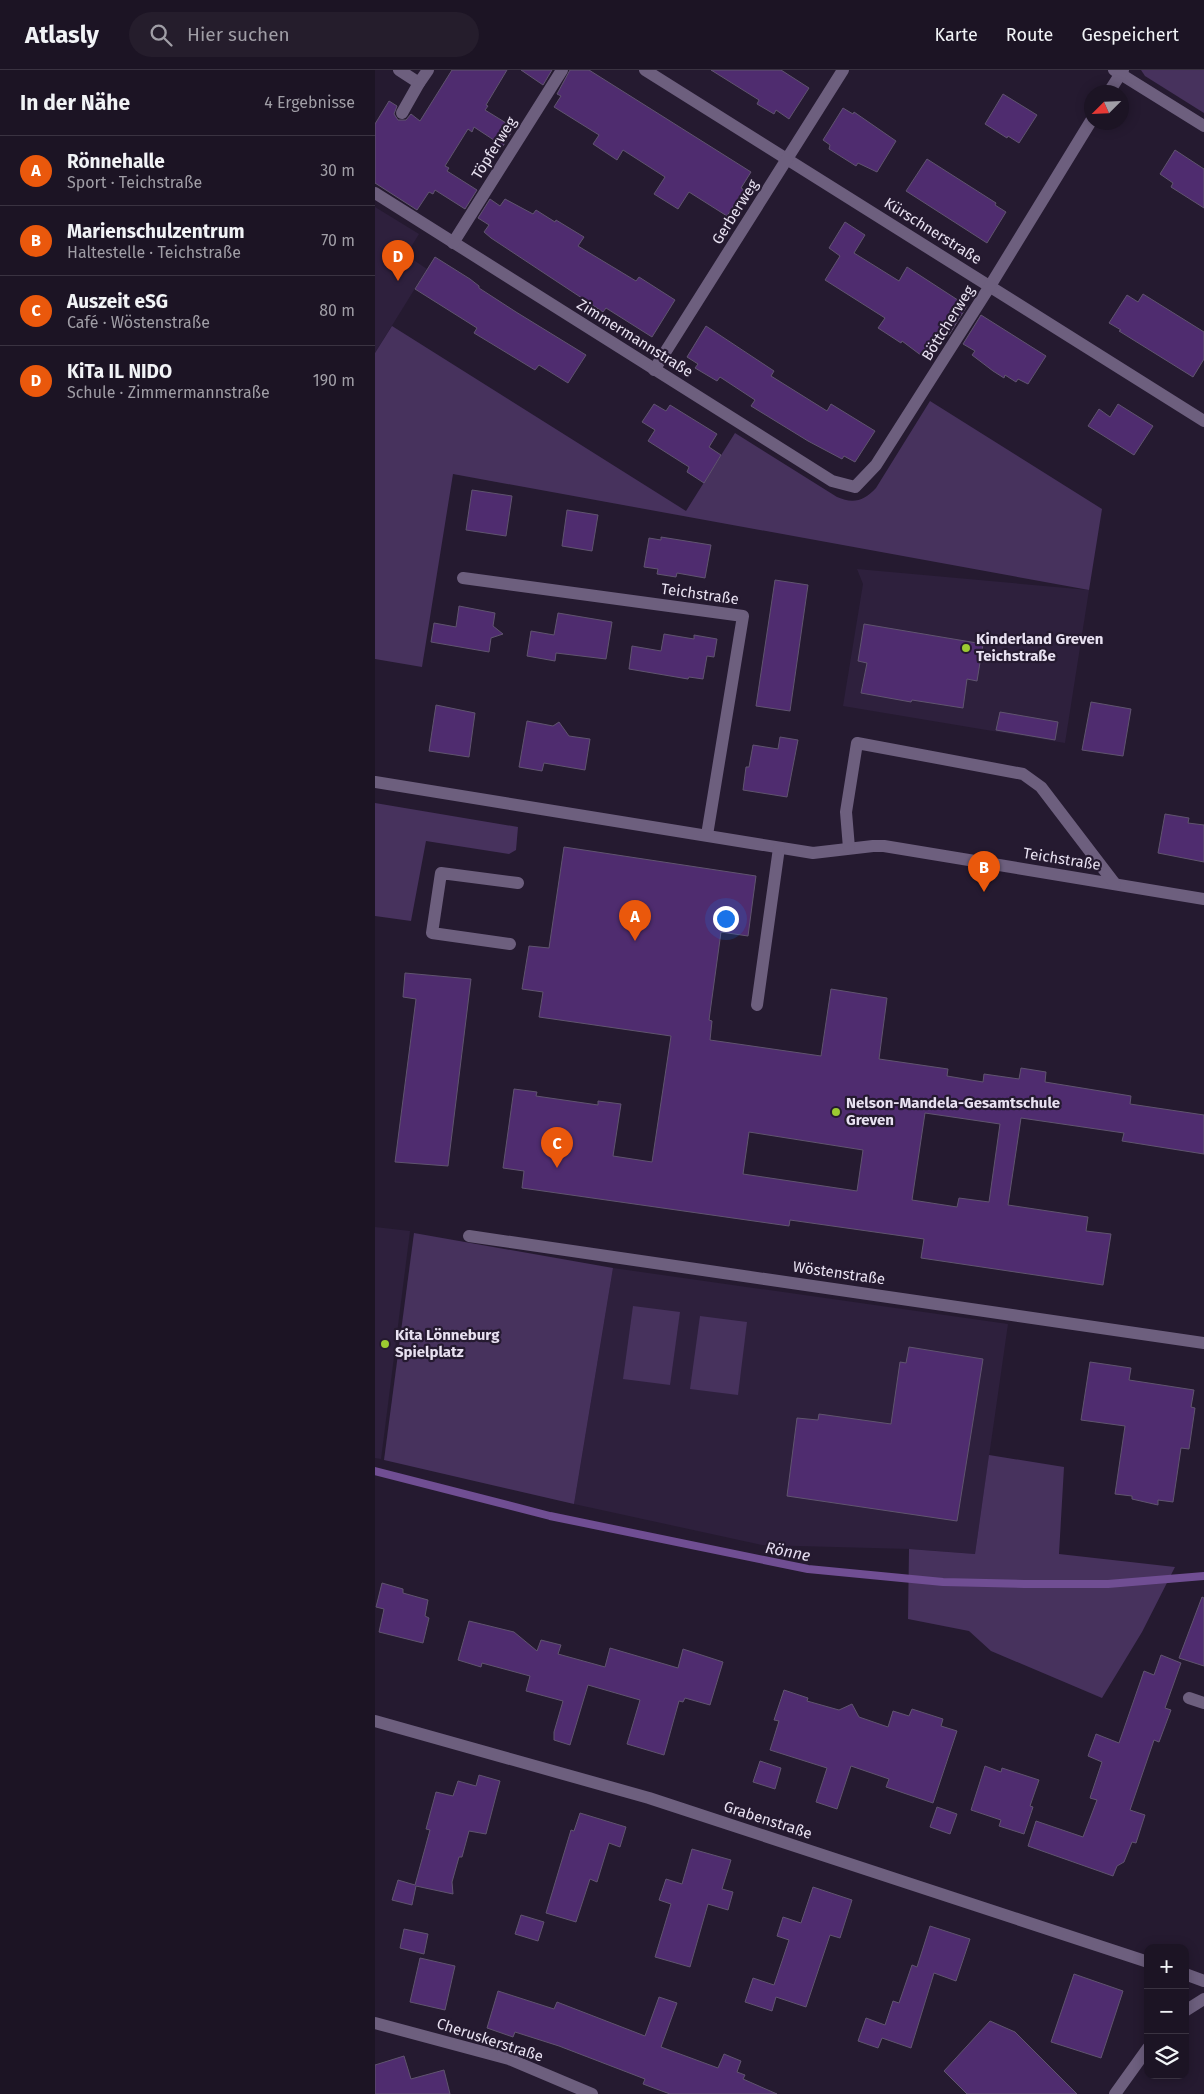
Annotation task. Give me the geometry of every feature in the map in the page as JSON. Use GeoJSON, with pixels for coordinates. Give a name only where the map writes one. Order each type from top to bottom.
{"type":"FeatureCollection","features":[{"type":"Feature","properties":{"kind":"street"},"geometry":{"type":"LineString","coordinates":[[399,70],[419,83]]}},
{"type":"Feature","properties":{"kind":"street"},"geometry":{"type":"LineString","coordinates":[[402,113],[428,70]]}},
{"type":"Feature","properties":{"kind":"street","name":"Töpferweg"},"geometry":{"type":"LineString","coordinates":[[453,243],[562,70]]}},
{"type":"Feature","properties":{"kind":"street","name":"Kürschnerstraße"},"geometry":{"type":"LineString","coordinates":[[645,70],[1204,420]]}},
{"type":"Feature","properties":{"kind":"street","name":"Gerberweg"},"geometry":{"type":"LineString","coordinates":[[654,370],[843,70]]}},
{"type":"Feature","properties":{"kind":"street"},"geometry":{"type":"LineString","coordinates":[[1112,85],[1119,71],[1204,126]]}},
{"type":"Feature","properties":{"kind":"street","name":"Böttcherweg"},"geometry":{"type":"LineString","coordinates":[[877,465],[1085,130]]}},
{"type":"Feature","properties":{"kind":"street","name":"Zimmermannstraße"},"geometry":{"type":"LineString","coordinates":[[375,193],[832,481],[855,487],[877,465]]}},
{"type":"Feature","properties":{"kind":"street","name":"Teichstraße"},"geometry":{"type":"LineString","coordinates":[[463,578],[743,616],[707,834]]}},
{"type":"Feature","properties":{"kind":"street"},"geometry":{"type":"LineString","coordinates":[[849,848],[846,812],[857,744],[1023,774],[1041,787],[1115,884]]}},
{"type":"Feature","properties":{"kind":"street","name":"Teichstraße"},"geometry":{"type":"LineString","coordinates":[[375,782],[707,834],[813,853],[884,846],[1204,900]]}},
{"type":"Feature","properties":{"kind":"street"},"geometry":{"type":"LineString","coordinates":[[757,1005],[779,848]]}},
{"type":"Feature","properties":{"kind":"street"},"geometry":{"type":"LineString","coordinates":[[510,944],[432,933],[441,873],[518,883]]}},
{"type":"Feature","properties":{"kind":"street","name":"Wöstenstraße"},"geometry":{"type":"LineString","coordinates":[[469,1236],[1204,1343]]}},
{"type":"Feature","properties":{"kind":"street"},"geometry":{"type":"LineString","coordinates":[[1189,1698],[1204,1702]]}},
{"type":"Feature","properties":{"kind":"street","name":"Grabenstraße"},"geometry":{"type":"LineString","coordinates":[[375,1720],[649,1798],[1144,1961]]}},
{"type":"Feature","properties":{"kind":"street"},"geometry":{"type":"LineString","coordinates":[[1189,1975],[1204,1981]]}},
{"type":"Feature","properties":{"kind":"street"},"geometry":{"type":"LineString","coordinates":[[1189,2008],[1204,1999]]}},
{"type":"Feature","properties":{"kind":"street","name":"Cheruskerstraße"},"geometry":{"type":"LineString","coordinates":[[375,2023],[509,2059],[592,2094]]}},
{"type":"Feature","properties":{"kind":"street"},"geometry":{"type":"LineString","coordinates":[[1115,2094],[1144,2054]]}},
{"type":"Feature","properties":{"kind":"shaded area"},"geometry":{"type":"Polygon","coordinates":[[[1141,70],[1204,70],[1204,113],[1145,76],[1141,70]]]}},
{"type":"Feature","properties":{"kind":"shaded area"},"geometry":{"type":"Polygon","coordinates":[[[375,207],[419,234],[406,255],[427,269],[375,353],[375,207]]]}},
{"type":"Feature","properties":{"kind":"shaded area"},"geometry":{"type":"Polygon","coordinates":[[[392,326],[686,511],[735,433],[837,497],[853,501],[863,498],[876,488],[930,401],[1102,509],[1089,590],[453,474],[422,667],[375,659],[375,353],[392,326]]]}},
{"type":"Feature","properties":{"kind":"shaded area","name":"Kinderland Greven Teichstraße"},"geometry":{"type":"Polygon","coordinates":[[[857,569],[1089,590],[1065,743],[843,706],[863,584],[857,569]]]}},
{"type":"Feature","properties":{"kind":"shaded area"},"geometry":{"type":"Polygon","coordinates":[[[375,803],[518,827],[516,850],[509,854],[426,841],[411,921],[375,916],[375,803]]]}},
{"type":"Feature","properties":{"kind":"shaded area","name":"Kita Lönneburg Spielplatz"},"geometry":{"type":"Polygon","coordinates":[[[375,1227],[410,1231],[381,1459],[375,1458],[375,1227]]]}},
{"type":"Feature","properties":{"kind":"shaded area"},"geometry":{"type":"Polygon","coordinates":[[[414,1233],[613,1268],[574,1504],[384,1460],[414,1233]]]}},
{"type":"Feature","properties":{"kind":"shaded area"},"geometry":{"type":"Polygon","coordinates":[[[613,1268],[1008,1324],[975,1554],[909,1549],[762,1545],[574,1504],[613,1268]]]}},
{"type":"Feature","properties":{"kind":"shaded area"},"geometry":{"type":"Polygon","coordinates":[[[633,1306],[680,1312],[670,1385],[623,1379],[633,1306]]]}},
{"type":"Feature","properties":{"kind":"shaded area"},"geometry":{"type":"Polygon","coordinates":[[[700,1316],[747,1322],[738,1395],[690,1389],[700,1316]]]}},
{"type":"Feature","properties":{"kind":"shaded area"},"geometry":{"type":"Polygon","coordinates":[[[989,1455],[1064,1467],[1059,1554],[1175,1567],[1142,1632],[1102,1698],[991,1651],[969,1631],[908,1619],[909,1549],[975,1554],[989,1455]]]}},
{"type":"Feature","properties":{"kind":"building"},"geometry":{"type":"Polygon","coordinates":[[[452,70],[507,70],[486,105],[488,106],[485,110],[511,126],[511,133],[503,146],[474,127],[472,132],[468,129],[445,166],[449,168],[447,171],[477,190],[465,209],[435,190],[433,194],[429,192],[417,210],[375,183],[375,124],[389,101],[397,106],[394,114],[398,120],[406,120],[411,114],[420,121],[452,70]]]}},
{"type":"Feature","properties":{"kind":"building"},"geometry":{"type":"Polygon","coordinates":[[[521,70],[552,70],[543,85],[521,70]]]}},
{"type":"Feature","properties":{"kind":"building"},"geometry":{"type":"Polygon","coordinates":[[[570,70],[589,70],[751,172],[741,188],[744,190],[727,216],[689,192],[678,209],[654,194],[665,177],[623,150],[617,160],[593,144],[599,135],[554,107],[561,96],[557,94],[570,70]]]}},
{"type":"Feature","properties":{"kind":"building"},"geometry":{"type":"Polygon","coordinates":[[[711,70],[781,70],[809,88],[789,119],[776,110],[774,114],[757,104],[759,100],[711,70]]]}},
{"type":"Feature","properties":{"kind":"building"},"geometry":{"type":"Polygon","coordinates":[[[1003,94],[1037,115],[1019,143],[985,124],[1003,94]]]}},
{"type":"Feature","properties":{"kind":"building"},"geometry":{"type":"Polygon","coordinates":[[[843,108],[853,114],[854,112],[896,141],[877,172],[858,163],[856,166],[829,149],[830,145],[823,140],[843,108]]]}},
{"type":"Feature","properties":{"kind":"building"},"geometry":{"type":"Polygon","coordinates":[[[1175,150],[1204,169],[1204,208],[1171,187],[1173,183],[1160,174],[1175,150]]]}},
{"type":"Feature","properties":{"kind":"building"},"geometry":{"type":"Polygon","coordinates":[[[927,159],[996,203],[995,205],[1006,212],[987,243],[906,191],[927,159]]]}},
{"type":"Feature","properties":{"kind":"building"},"geometry":{"type":"Polygon","coordinates":[[[490,199],[500,206],[505,199],[533,214],[536,210],[555,222],[556,220],[584,237],[578,246],[636,281],[639,277],[675,300],[652,337],[606,308],[603,312],[491,238],[484,232],[489,225],[478,218],[490,199]]]}},
{"type":"Feature","properties":{"kind":"building"},"geometry":{"type":"Polygon","coordinates":[[[845,222],[865,235],[854,253],[899,281],[907,267],[967,306],[949,335],[939,329],[922,356],[902,341],[901,343],[878,328],[885,318],[825,280],[840,256],[829,248],[845,222]]]}},
{"type":"Feature","properties":{"kind":"building"},"geometry":{"type":"Polygon","coordinates":[[[435,257],[470,279],[479,288],[586,355],[568,383],[539,365],[535,370],[474,333],[477,328],[415,289],[435,257]]]}},
{"type":"Feature","properties":{"kind":"building"},"geometry":{"type":"Polygon","coordinates":[[[1143,294],[1204,332],[1204,359],[1193,377],[1109,323],[1127,295],[1138,302],[1143,294]]]}},
{"type":"Feature","properties":{"kind":"building"},"geometry":{"type":"Polygon","coordinates":[[[981,315],[1046,356],[1028,384],[1018,379],[1016,382],[1005,375],[1004,378],[972,355],[975,351],[963,344],[981,315]]]}},
{"type":"Feature","properties":{"kind":"building"},"geometry":{"type":"Polygon","coordinates":[[[706,326],[774,371],[771,376],[827,411],[831,404],[875,431],[855,462],[844,456],[842,459],[808,441],[751,406],[755,400],[720,377],[717,381],[695,368],[698,364],[687,357],[706,326]]]}},
{"type":"Feature","properties":{"kind":"building"},"geometry":{"type":"Polygon","coordinates":[[[654,404],[666,411],[670,405],[717,434],[709,447],[721,455],[704,483],[687,472],[689,467],[648,441],[655,430],[642,422],[654,404]]]}},
{"type":"Feature","properties":{"kind":"building"},"geometry":{"type":"Polygon","coordinates":[[[1118,404],[1153,426],[1134,455],[1088,426],[1099,409],[1110,417],[1118,404]]]}},
{"type":"Feature","properties":{"kind":"building"},"geometry":{"type":"Polygon","coordinates":[[[472,490],[512,496],[506,536],[466,530],[472,490]]]}},
{"type":"Feature","properties":{"kind":"building"},"geometry":{"type":"Polygon","coordinates":[[[567,510],[598,515],[592,551],[562,546],[567,510]]]}},
{"type":"Feature","properties":{"kind":"building"},"geometry":{"type":"Polygon","coordinates":[[[661,537],[711,545],[705,578],[677,573],[676,577],[657,574],[658,569],[644,567],[649,538],[661,540],[661,537]]]}},
{"type":"Feature","properties":{"kind":"building"},"geometry":{"type":"Polygon","coordinates":[[[775,580],[808,585],[790,711],[756,706],[775,580]]]}},
{"type":"Feature","properties":{"kind":"building"},"geometry":{"type":"Polygon","coordinates":[[[459,606],[495,613],[493,626],[503,634],[491,638],[489,652],[431,642],[434,623],[456,627],[459,606]]]}},
{"type":"Feature","properties":{"kind":"building"},"geometry":{"type":"Polygon","coordinates":[[[558,613],[612,622],[606,659],[556,653],[555,661],[527,656],[531,631],[554,635],[558,613]]]}},
{"type":"Feature","properties":{"kind":"building"},"geometry":{"type":"Polygon","coordinates":[[[864,624],[983,644],[977,681],[967,679],[963,708],[912,700],[911,702],[861,693],[867,663],[858,661],[864,624]]]}},
{"type":"Feature","properties":{"kind":"building"},"geometry":{"type":"Polygon","coordinates":[[[664,634],[694,639],[694,635],[717,639],[714,657],[707,656],[703,679],[689,677],[688,679],[629,669],[632,646],[661,651],[664,634]]]}},
{"type":"Feature","properties":{"kind":"building"},"geometry":{"type":"Polygon","coordinates":[[[1091,702],[1131,709],[1123,756],[1082,750],[1091,702]]]}},
{"type":"Feature","properties":{"kind":"building"},"geometry":{"type":"Polygon","coordinates":[[[436,705],[475,713],[469,757],[429,751],[436,705]]]}},
{"type":"Feature","properties":{"kind":"building"},"geometry":{"type":"Polygon","coordinates":[[[1000,712],[1058,722],[1055,740],[996,730],[1000,712]]]}},
{"type":"Feature","properties":{"kind":"building"},"geometry":{"type":"Polygon","coordinates":[[[527,721],[553,726],[559,722],[569,736],[590,739],[585,770],[544,763],[542,771],[519,767],[527,721]]]}},
{"type":"Feature","properties":{"kind":"building"},"geometry":{"type":"Polygon","coordinates":[[[780,737],[798,740],[787,797],[743,790],[746,767],[749,767],[753,745],[778,749],[780,737]]]}},
{"type":"Feature","properties":{"kind":"building"},"geometry":{"type":"Polygon","coordinates":[[[1165,814],[1189,818],[1188,823],[1204,825],[1204,862],[1158,853],[1165,814]]]}},
{"type":"Feature","properties":{"kind":"building"},"geometry":{"type":"Polygon","coordinates":[[[564,847],[756,876],[748,936],[721,932],[709,1020],[712,1021],[710,1040],[821,1056],[831,989],[887,998],[879,1059],[948,1069],[947,1076],[983,1082],[984,1074],[1019,1079],[1021,1068],[1046,1072],[1045,1082],[1131,1096],[1130,1104],[1204,1115],[1204,1154],[1122,1141],[1124,1133],[1021,1118],[1008,1205],[1088,1217],[1086,1231],[1111,1234],[1103,1285],[921,1258],[924,1239],[790,1220],[789,1226],[522,1188],[524,1171],[503,1168],[514,1089],[537,1092],[536,1096],[598,1105],[598,1101],[621,1104],[613,1156],[652,1162],[671,1036],[539,1017],[543,992],[522,989],[529,946],[549,948],[564,847]],[[925,1113],[912,1200],[957,1207],[959,1198],[989,1202],[1000,1124],[925,1113]],[[749,1132],[743,1174],[857,1191],[863,1150],[749,1132]]]}},
{"type":"Feature","properties":{"kind":"building"},"geometry":{"type":"Polygon","coordinates":[[[405,973],[471,979],[448,1166],[395,1162],[416,999],[403,997],[405,973]]]}},
{"type":"Feature","properties":{"kind":"building"},"geometry":{"type":"Polygon","coordinates":[[[909,1347],[983,1359],[957,1521],[787,1496],[797,1418],[818,1420],[819,1414],[891,1424],[900,1362],[906,1363],[909,1347]]]}},
{"type":"Feature","properties":{"kind":"building"},"geometry":{"type":"Polygon","coordinates":[[[1090,1362],[1131,1368],[1129,1380],[1194,1390],[1191,1407],[1195,1408],[1189,1449],[1181,1448],[1173,1502],[1158,1500],[1158,1505],[1132,1499],[1132,1496],[1115,1494],[1125,1426],[1081,1420],[1090,1362]]]}},
{"type":"Feature","properties":{"kind":"building"},"geometry":{"type":"Polygon","coordinates":[[[382,1583],[403,1589],[403,1593],[428,1600],[425,1616],[429,1618],[423,1643],[379,1632],[384,1609],[376,1607],[382,1583]]]}},
{"type":"Feature","properties":{"kind":"building"},"geometry":{"type":"Polygon","coordinates":[[[1202,1597],[1204,1598],[1204,1666],[1179,1658],[1202,1597]]]}},
{"type":"Feature","properties":{"kind":"building"},"geometry":{"type":"Polygon","coordinates":[[[469,1621],[514,1632],[537,1651],[541,1640],[561,1645],[558,1654],[605,1667],[610,1648],[678,1668],[683,1649],[723,1662],[710,1705],[685,1698],[683,1702],[679,1701],[664,1755],[627,1744],[640,1700],[588,1685],[570,1745],[554,1740],[554,1732],[563,1701],[526,1691],[530,1676],[482,1663],[481,1667],[458,1660],[469,1621]]]}},
{"type":"Feature","properties":{"kind":"building"},"geometry":{"type":"Polygon","coordinates":[[[1161,1655],[1181,1663],[1165,1708],[1171,1710],[1159,1742],[1154,1740],[1130,1810],[1145,1815],[1136,1843],[1132,1842],[1124,1862],[1117,1866],[1113,1876],[1028,1846],[1036,1821],[1083,1837],[1097,1800],[1090,1798],[1102,1762],[1088,1756],[1096,1734],[1119,1743],[1144,1671],[1154,1675],[1161,1655]]]}},
{"type":"Feature","properties":{"kind":"building"},"geometry":{"type":"Polygon","coordinates":[[[784,1690],[808,1698],[807,1701],[839,1710],[852,1704],[859,1717],[888,1727],[893,1711],[909,1716],[912,1709],[943,1719],[941,1726],[957,1731],[933,1803],[886,1787],[889,1779],[851,1766],[837,1809],[816,1802],[827,1768],[770,1750],[779,1721],[774,1720],[784,1690]]]}},
{"type":"Feature","properties":{"kind":"building"},"geometry":{"type":"Polygon","coordinates":[[[760,1761],[781,1768],[775,1789],[753,1782],[760,1761]]]}},
{"type":"Feature","properties":{"kind":"building"},"geometry":{"type":"Polygon","coordinates":[[[985,1766],[1001,1772],[1002,1768],[1039,1780],[1030,1806],[1033,1807],[1024,1834],[999,1826],[1001,1820],[971,1810],[985,1766]]]}},
{"type":"Feature","properties":{"kind":"building"},"geometry":{"type":"Polygon","coordinates":[[[479,1775],[500,1781],[486,1834],[469,1831],[462,1857],[459,1857],[452,1882],[453,1894],[416,1886],[412,1905],[392,1900],[398,1880],[415,1885],[430,1830],[426,1829],[436,1792],[453,1796],[458,1781],[476,1786],[479,1775]]]}},
{"type":"Feature","properties":{"kind":"building"},"geometry":{"type":"Polygon","coordinates":[[[937,1807],[957,1814],[950,1834],[930,1827],[937,1807]]]}},
{"type":"Feature","properties":{"kind":"building"},"geometry":{"type":"Polygon","coordinates":[[[580,1813],[626,1827],[620,1847],[609,1843],[597,1882],[590,1879],[576,1922],[546,1913],[571,1830],[574,1831],[580,1813]]]}},
{"type":"Feature","properties":{"kind":"building"},"geometry":{"type":"Polygon","coordinates":[[[692,1849],[731,1860],[722,1889],[733,1892],[728,1910],[708,1904],[690,1967],[655,1957],[671,1904],[659,1900],[666,1879],[682,1884],[692,1849]]]}},
{"type":"Feature","properties":{"kind":"building"},"geometry":{"type":"Polygon","coordinates":[[[813,1887],[852,1900],[840,1938],[830,1935],[806,2007],[776,1997],[772,2011],[745,2002],[753,1978],[774,1985],[789,1940],[777,1936],[783,1917],[801,1923],[813,1887]]]}},
{"type":"Feature","properties":{"kind":"building"},"geometry":{"type":"Polygon","coordinates":[[[521,1915],[544,1922],[538,1941],[515,1934],[521,1915]]]}},
{"type":"Feature","properties":{"kind":"building"},"geometry":{"type":"Polygon","coordinates":[[[930,1926],[970,1939],[956,1981],[934,1973],[911,2048],[882,2038],[878,2048],[858,2041],[866,2018],[885,2025],[893,2001],[899,2003],[912,1965],[917,1967],[930,1926]]]}},
{"type":"Feature","properties":{"kind":"building"},"geometry":{"type":"Polygon","coordinates":[[[404,1929],[428,1934],[424,1954],[400,1948],[404,1929]]]}},
{"type":"Feature","properties":{"kind":"building"},"geometry":{"type":"Polygon","coordinates":[[[420,1958],[455,1966],[445,2010],[410,2002],[420,1958]]]}},
{"type":"Feature","properties":{"kind":"building"},"geometry":{"type":"Polygon","coordinates":[[[1074,1974],[1123,1991],[1101,2058],[1051,2042],[1074,1974]]]}},
{"type":"Feature","properties":{"kind":"building"},"geometry":{"type":"Polygon","coordinates":[[[498,1991],[554,2009],[557,2002],[645,2036],[659,1997],[677,2003],[661,2047],[718,2068],[724,2054],[741,2061],[737,2072],[745,2075],[743,2079],[777,2094],[670,2094],[643,2084],[645,2079],[559,2046],[515,2032],[513,2037],[487,2028],[498,1991]]]}},
{"type":"Feature","properties":{"kind":"building"},"geometry":{"type":"Polygon","coordinates":[[[990,2021],[1015,2032],[1077,2094],[967,2094],[944,2071],[990,2021]]]}},
{"type":"Feature","properties":{"kind":"building"},"geometry":{"type":"Polygon","coordinates":[[[404,2056],[411,2079],[444,2070],[450,2094],[375,2094],[375,2065],[404,2056]]]}},
{"type":"Feature","properties":{"kind":"waterway","name":"Rönne"},"geometry":{"type":"LineString","coordinates":[[375,1471],[550,1516],[808,1569],[943,1582],[1024,1584],[1108,1584],[1204,1576]]}},
{"type":"Feature","properties":{"kind":"place","name":"KiTa IL NIDO"},"geometry":{"type":"Point","coordinates":[398,281]}},
{"type":"Feature","properties":{"kind":"place","name":"Kinderland Greven Teichstraße"},"geometry":{"type":"Point","coordinates":[966,648]}},
{"type":"Feature","properties":{"kind":"place","name":"Marienschulzentrum"},"geometry":{"type":"Point","coordinates":[984,892]}},
{"type":"Feature","properties":{"kind":"place","name":"Rönnehalle"},"geometry":{"type":"Point","coordinates":[635,941]}},
{"type":"Feature","properties":{"kind":"place","name":"Nelson-Mandela-Gesamtschule Greven"},"geometry":{"type":"Point","coordinates":[836,1112]}},
{"type":"Feature","properties":{"kind":"place","name":"Auszeit eSG"},"geometry":{"type":"Point","coordinates":[557,1168]}},
{"type":"Feature","properties":{"kind":"place","name":"Kita Lönneburg Spielplatz"},"geometry":{"type":"Point","coordinates":[385,1344]}}]}
